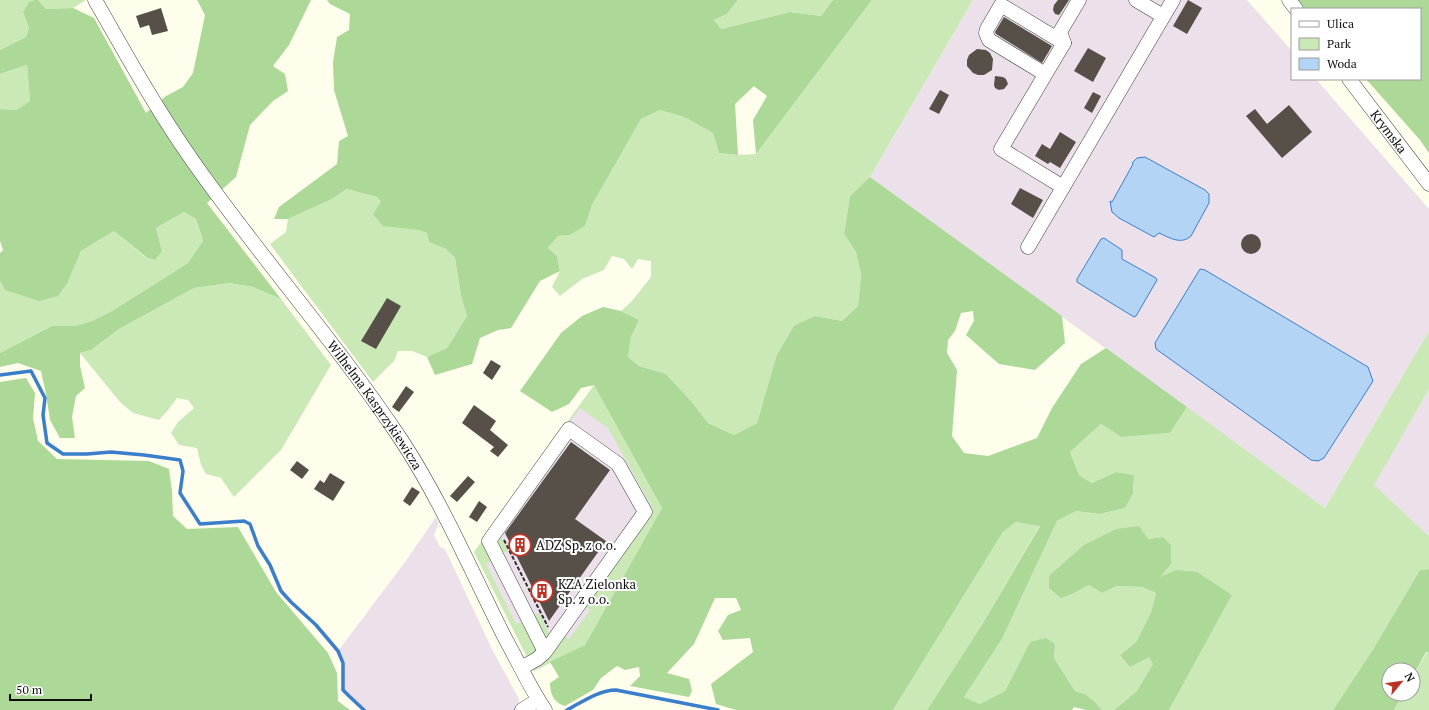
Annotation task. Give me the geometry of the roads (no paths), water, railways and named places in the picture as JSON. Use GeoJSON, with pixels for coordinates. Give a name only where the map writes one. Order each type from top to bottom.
{"type":"FeatureCollection","features":[{"type":"Feature","properties":{"kind":"street","name":"Wilhelma Kasprzykiewicza"},"geometry":{"type":"LineString","coordinates":[[95,0],[120,45],[192,160],[282,280],[334,346],[403,442],[428,484],[521,668],[542,705]]}},
{"type":"Feature","properties":{"kind":"street"},"geometry":{"type":"LineString","coordinates":[[1064,43],[1060,32],[1079,0]]}},
{"type":"Feature","properties":{"kind":"street"},"geometry":{"type":"LineString","coordinates":[[1136,0],[1163,16]]}},
{"type":"Feature","properties":{"kind":"street"},"geometry":{"type":"LineString","coordinates":[[1028,247],[1172,0]]}},
{"type":"Feature","properties":{"kind":"street"},"geometry":{"type":"LineString","coordinates":[[1289,0],[1295,8]]}},
{"type":"Feature","properties":{"kind":"street"},"geometry":{"type":"LineString","coordinates":[[1045,74],[989,40],[986,33],[987,29],[1001,5],[1064,43]]}},
{"type":"Feature","properties":{"kind":"street"},"geometry":{"type":"LineString","coordinates":[[1064,43],[1001,149],[1064,187]]}},
{"type":"Feature","properties":{"kind":"street","name":"Krymska"},"geometry":{"type":"LineString","coordinates":[[1350,80],[1429,184]]}},
{"type":"Feature","properties":{"kind":"street"},"geometry":{"type":"LineString","coordinates":[[521,668],[537,659],[545,652],[645,512],[618,464],[569,429],[489,541],[545,652]]}},
{"type":"Feature","properties":{"kind":"street"},"geometry":{"type":"LineString","coordinates":[[522,710],[542,705]]}},
{"type":"Feature","properties":{"kind":"water"},"geometry":{"type":"Polygon","coordinates":[[[1145,157],[1205,190],[1209,194],[1209,203],[1191,236],[1187,239],[1175,240],[1159,233],[1154,237],[1119,218],[1112,212],[1110,201],[1112,202],[1133,164],[1132,163],[1137,158],[1145,157]]]}},
{"type":"Feature","properties":{"kind":"water"},"geometry":{"type":"Polygon","coordinates":[[[1104,238],[1122,250],[1122,259],[1156,278],[1157,280],[1134,317],[1077,282],[1077,279],[1101,239],[1104,238]]]}},
{"type":"Feature","properties":{"kind":"water"},"geometry":{"type":"Polygon","coordinates":[[[1200,269],[1205,270],[1368,367],[1373,381],[1324,458],[1318,461],[1311,460],[1156,349],[1155,343],[1200,269]]]}},
{"type":"Feature","properties":{"kind":"waterway"},"geometry":{"type":"LineString","coordinates":[[0,375],[31,371],[45,398],[43,415],[47,443],[63,454],[111,452],[180,460],[183,471],[180,493],[200,524],[244,521],[250,524],[258,546],[270,565],[281,591],[316,625],[338,651],[343,663],[343,690],[364,710]]}},
{"type":"Feature","properties":{"kind":"waterway"},"geometry":{"type":"LineString","coordinates":[[567,710],[597,694],[616,690],[718,710]]}},
{"type":"Feature","properties":{"kind":"place","name":"ADZ Sp. z o.o."},"geometry":{"type":"Point","coordinates":[520,545]}},
{"type":"Feature","properties":{"kind":"place","name":"KZA Zielonka Sp. z o.o."},"geometry":{"type":"Point","coordinates":[542,591]}}]}
